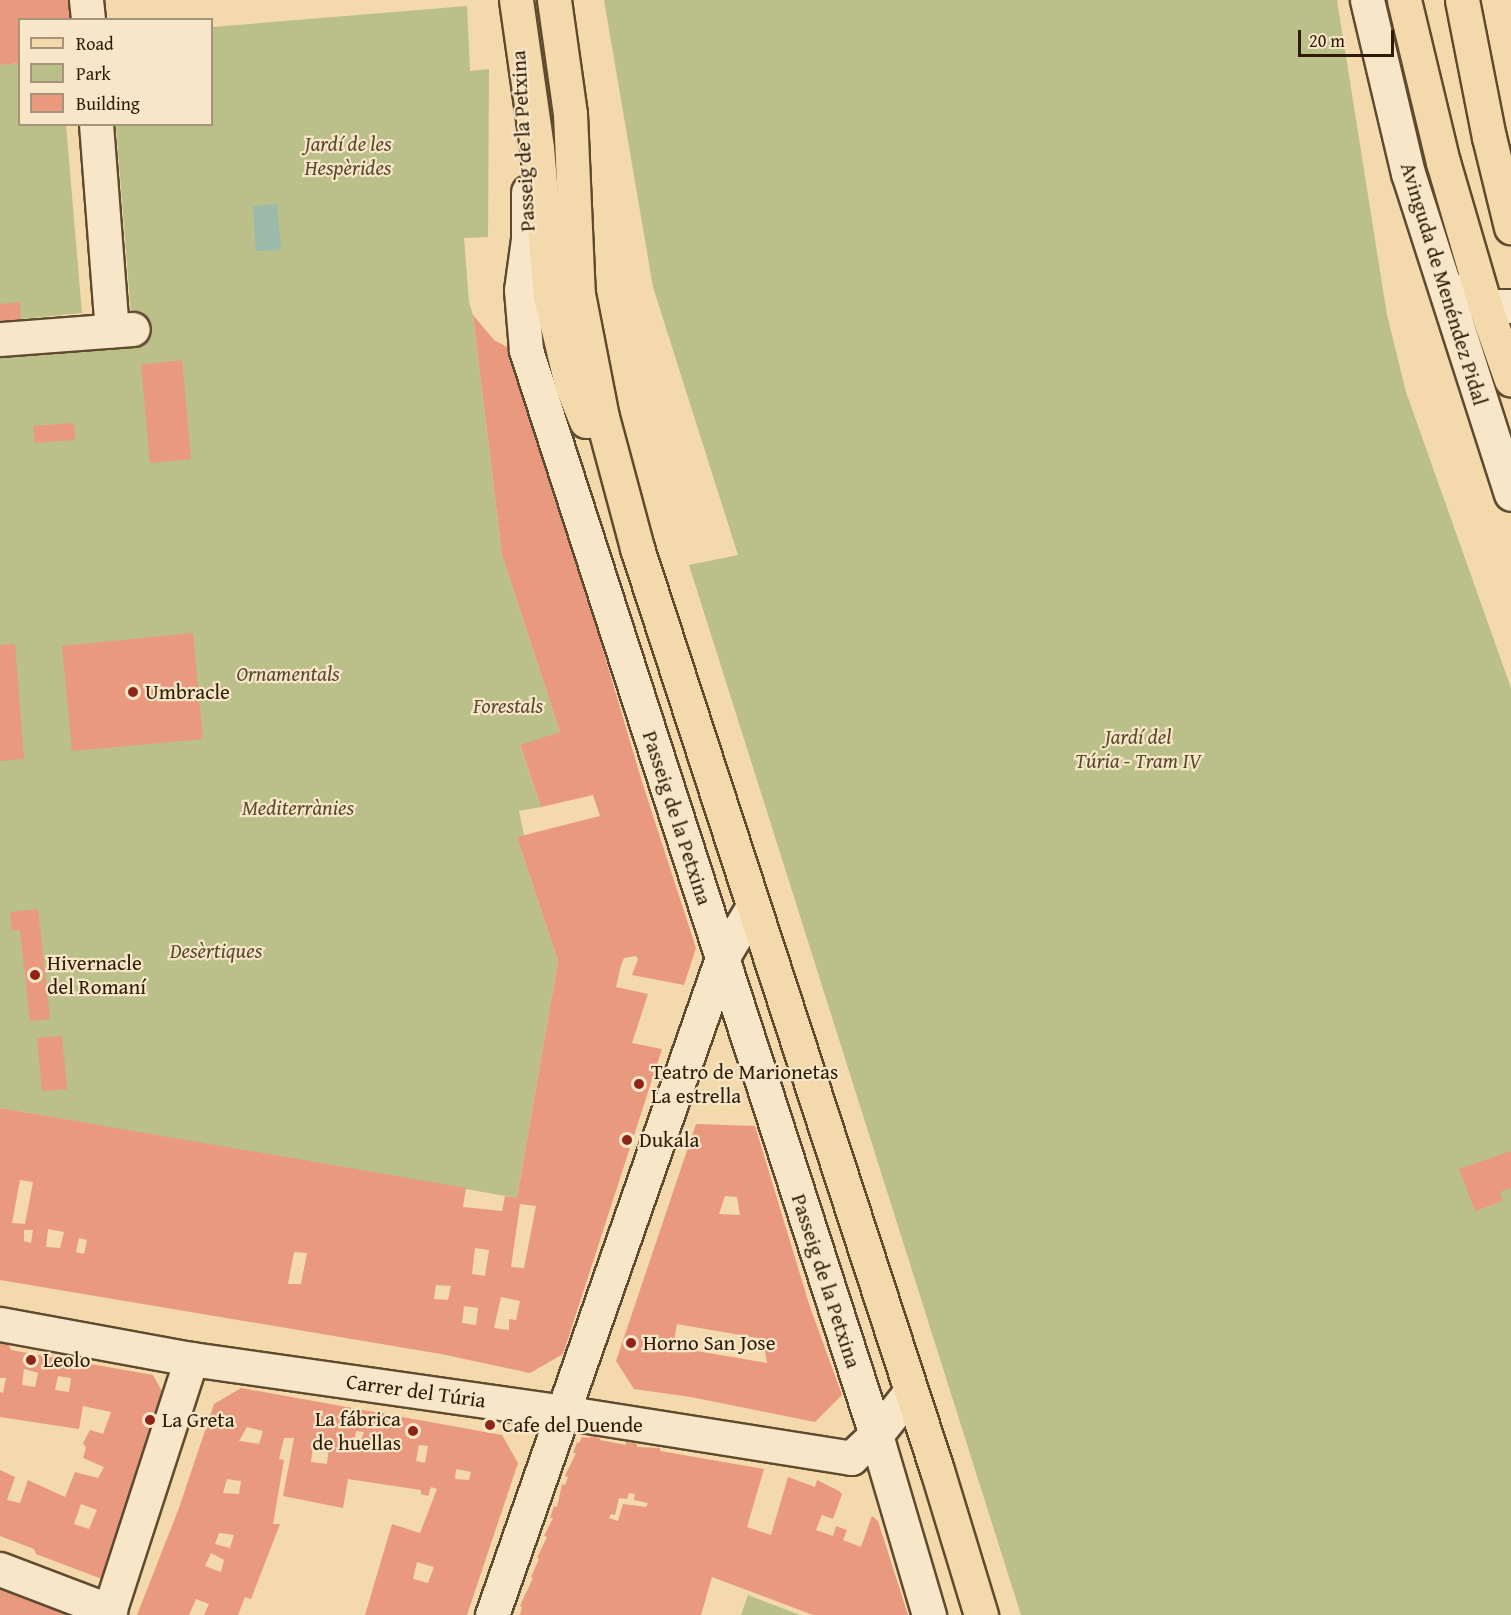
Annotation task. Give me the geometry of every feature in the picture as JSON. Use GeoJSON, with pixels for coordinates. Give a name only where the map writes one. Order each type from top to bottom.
{"type":"FeatureCollection","features":[{"type":"Feature","properties":{"kind":"main road","name":"Passeig de la Petxina"},"geometry":{"type":"LineString","coordinates":[[554,0],[570,114],[578,294],[589,361],[602,417],[637,548],[752,908],[911,1391],[981,1615]]}},
{"type":"Feature","properties":{"kind":"main road","name":"Avinguda de Menéndez Pidal"},"geometry":{"type":"LineString","coordinates":[[1404,0],[1443,162],[1498,306],[1511,381]]}},
{"type":"Feature","properties":{"kind":"main road"},"geometry":{"type":"LineString","coordinates":[[1462,0],[1489,137],[1511,227]]}},
{"type":"Feature","properties":{"kind":"main road","name":"Passeig de la Petxina"},"geometry":{"type":"LineString","coordinates":[[516,4],[537,148],[550,296],[560,346],[571,384],[637,548]]}},
{"type":"Feature","properties":{"kind":"street"},"geometry":{"type":"LineString","coordinates":[[86,0],[88,18]]}},
{"type":"Feature","properties":{"kind":"street","name":"Avinguda de Menéndez Pidal"},"geometry":{"type":"LineString","coordinates":[[1367,0],[1382,72],[1408,173],[1511,494]]}},
{"type":"Feature","properties":{"kind":"street","name":"Passeig de la Petxina"},"geometry":{"type":"LineString","coordinates":[[516,4],[529,205],[528,239],[521,290],[526,350],[876,1434],[929,1615]]}},
{"type":"Feature","properties":{"kind":"street","name":"Avinguda de Menéndez Pidal"},"geometry":{"type":"LineString","coordinates":[[1382,72],[1454,279],[1472,300],[1498,306]]}},
{"type":"Feature","properties":{"kind":"street"},"geometry":{"type":"LineString","coordinates":[[0,339],[122,330],[96,126]]}},
{"type":"Feature","properties":{"kind":"street"},"geometry":{"type":"LineString","coordinates":[[492,1615],[722,958],[752,908]]}},
{"type":"Feature","properties":{"kind":"street","name":"Carrer del Túria"},"geometry":{"type":"LineString","coordinates":[[0,1324],[191,1359],[562,1412],[850,1458],[876,1434],[911,1391]]}},
{"type":"Feature","properties":{"kind":"street"},"geometry":{"type":"LineString","coordinates":[[0,1569],[109,1613],[191,1359]]}},
{"type":"Feature","properties":{"kind":"green space","name":"Jardí del Túria - Tram IV"},"geometry":{"type":"Polygon","coordinates":[[[604,0],[1337,0],[1387,315],[1406,392],[1511,688],[1511,1615],[1021,1615],[689,565],[738,555],[653,287],[604,0]]]}},
{"type":"Feature","properties":{"kind":"green space"},"geometry":{"type":"Polygon","coordinates":[[[467,6],[470,71],[489,69],[488,237],[464,238],[469,302],[473,315],[502,555],[560,732],[520,746],[541,807],[519,811],[524,835],[517,837],[558,961],[517,1198],[0,1108],[0,350],[133,339],[116,126],[213,126],[213,27],[467,6]]]}},
{"type":"Feature","properties":{"kind":"green space"},"geometry":{"type":"Polygon","coordinates":[[[18,63],[18,126],[66,126],[82,313],[0,321],[0,65],[18,63]]]}},
{"type":"Feature","properties":{"kind":"green space"},"geometry":{"type":"Polygon","coordinates":[[[748,1595],[800,1615],[741,1615],[748,1595]]]}},
{"type":"Feature","properties":{"kind":"shaded area"},"geometry":{"type":"Polygon","coordinates":[[[277,204],[281,250],[256,251],[253,206],[277,204]]]}},
{"type":"Feature","properties":{"kind":"building"},"geometry":{"type":"Polygon","coordinates":[[[0,0],[74,0],[76,18],[18,18],[18,63],[0,65],[0,0]]]}},
{"type":"Feature","properties":{"kind":"building"},"geometry":{"type":"Polygon","coordinates":[[[20,302],[21,319],[0,321],[0,304],[20,302]]]}},
{"type":"Feature","properties":{"kind":"building"},"geometry":{"type":"Polygon","coordinates":[[[473,315],[494,340],[507,347],[561,509],[643,785],[696,948],[684,985],[632,975],[638,959],[636,956],[624,958],[621,965],[616,987],[648,994],[632,1043],[662,1049],[563,1354],[530,1373],[441,1354],[0,1280],[0,1108],[466,1188],[463,1207],[502,1211],[505,1196],[517,1198],[558,961],[517,837],[600,816],[593,795],[541,807],[520,745],[560,732],[502,555],[473,315]],[[20,1180],[12,1223],[25,1224],[33,1182],[20,1180]],[[520,1204],[511,1267],[524,1268],[536,1206],[520,1204]],[[48,1229],[46,1247],[60,1248],[64,1232],[48,1229]],[[24,1230],[24,1241],[31,1243],[33,1230],[24,1230]],[[79,1238],[76,1252],[84,1254],[87,1240],[79,1238]],[[475,1248],[472,1274],[485,1276],[489,1250],[475,1248]],[[294,1252],[288,1284],[301,1284],[307,1253],[294,1252]],[[436,1285],[434,1299],[448,1300],[451,1286],[436,1285]],[[501,1297],[494,1328],[509,1330],[509,1319],[516,1320],[520,1301],[501,1297]],[[464,1306],[462,1323],[476,1325],[478,1308],[464,1306]]]}},
{"type":"Feature","properties":{"kind":"building"},"geometry":{"type":"Polygon","coordinates":[[[182,360],[191,459],[150,463],[141,365],[182,360]]]}},
{"type":"Feature","properties":{"kind":"building"},"geometry":{"type":"Polygon","coordinates":[[[74,423],[75,440],[35,443],[33,426],[74,423]]]}},
{"type":"Feature","properties":{"kind":"building","name":"Umbracle"},"geometry":{"type":"Polygon","coordinates":[[[193,633],[203,739],[72,751],[62,646],[193,633]]]}},
{"type":"Feature","properties":{"kind":"building"},"geometry":{"type":"Polygon","coordinates":[[[15,644],[24,759],[0,761],[0,645],[15,644]]]}},
{"type":"Feature","properties":{"kind":"building","name":"Hivernacle del Romaní"},"geometry":{"type":"Polygon","coordinates":[[[38,909],[50,1019],[30,1021],[20,930],[12,931],[10,912],[38,909]]]}},
{"type":"Feature","properties":{"kind":"building"},"geometry":{"type":"Polygon","coordinates":[[[62,1036],[67,1089],[42,1091],[37,1038],[62,1036]]]}},
{"type":"Feature","properties":{"kind":"building"},"geometry":{"type":"Polygon","coordinates":[[[696,1124],[755,1126],[810,1307],[842,1395],[815,1422],[691,1397],[634,1389],[616,1361],[696,1124]],[[725,1196],[719,1214],[740,1215],[737,1197],[725,1196]],[[677,1324],[673,1347],[767,1363],[763,1339],[677,1324]]]}},
{"type":"Feature","properties":{"kind":"building"},"geometry":{"type":"Polygon","coordinates":[[[1511,1151],[1511,1188],[1500,1192],[1503,1201],[1475,1211],[1459,1169],[1511,1151]]]}},
{"type":"Feature","properties":{"kind":"building"},"geometry":{"type":"Polygon","coordinates":[[[0,1341],[7,1342],[11,1350],[153,1375],[168,1402],[102,1579],[36,1554],[34,1549],[0,1536],[0,1470],[15,1477],[7,1500],[20,1503],[28,1480],[65,1497],[75,1472],[98,1478],[104,1467],[83,1458],[86,1448],[83,1443],[90,1430],[103,1434],[111,1412],[83,1406],[79,1429],[0,1417],[0,1392],[3,1393],[6,1378],[0,1378],[0,1341]],[[24,1369],[22,1385],[35,1387],[38,1373],[24,1369]],[[58,1376],[55,1390],[69,1392],[71,1378],[58,1376]],[[81,1504],[74,1524],[89,1529],[97,1510],[81,1504]]]}},
{"type":"Feature","properties":{"kind":"building"},"geometry":{"type":"Polygon","coordinates":[[[241,1388],[502,1435],[518,1463],[467,1615],[365,1615],[392,1524],[420,1533],[437,1489],[431,1487],[428,1496],[421,1494],[421,1490],[348,1479],[343,1508],[283,1496],[294,1438],[284,1438],[279,1459],[284,1460],[273,1524],[280,1524],[251,1599],[245,1597],[238,1615],[204,1615],[209,1604],[196,1599],[189,1615],[137,1615],[179,1508],[214,1404],[241,1388]],[[247,1427],[239,1441],[259,1444],[263,1431],[247,1427]],[[356,1431],[353,1448],[358,1449],[364,1432],[356,1431]],[[313,1445],[311,1462],[327,1464],[329,1446],[313,1445]],[[419,1445],[416,1461],[425,1463],[428,1446],[419,1445]],[[456,1469],[455,1479],[469,1480],[471,1472],[456,1469]],[[227,1479],[223,1493],[239,1494],[241,1481],[227,1479]],[[219,1533],[215,1544],[230,1548],[234,1535],[219,1533]],[[211,1553],[205,1566],[221,1572],[224,1560],[211,1553]],[[417,1562],[413,1579],[428,1583],[434,1567],[417,1562]]]}},
{"type":"Feature","properties":{"kind":"building"},"geometry":{"type":"Polygon","coordinates":[[[590,1436],[626,1445],[626,1442],[637,1444],[637,1447],[660,1448],[660,1451],[764,1469],[747,1527],[771,1535],[788,1477],[815,1487],[817,1480],[839,1491],[842,1494],[833,1519],[822,1515],[816,1530],[833,1536],[836,1526],[847,1530],[843,1540],[861,1547],[872,1516],[878,1521],[908,1615],[813,1615],[712,1577],[701,1615],[520,1615],[522,1607],[520,1606],[533,1578],[531,1577],[539,1559],[537,1558],[547,1537],[544,1536],[553,1518],[550,1518],[554,1506],[557,1507],[562,1484],[565,1485],[568,1477],[565,1476],[576,1453],[573,1453],[577,1442],[579,1443],[582,1437],[590,1438],[590,1436]],[[629,1493],[627,1499],[619,1498],[615,1515],[611,1514],[609,1518],[618,1521],[623,1504],[646,1507],[648,1503],[634,1500],[635,1494],[629,1493]]]}},
{"type":"Feature","properties":{"kind":"building"},"geometry":{"type":"Polygon","coordinates":[[[0,1589],[71,1615],[0,1615],[0,1589]]]}},
{"type":"Feature","properties":{"kind":"place","name":"Umbracle"},"geometry":{"type":"Point","coordinates":[133,692]}},
{"type":"Feature","properties":{"kind":"place","name":"Hivernacle del Romaní"},"geometry":{"type":"Point","coordinates":[35,975]}},
{"type":"Feature","properties":{"kind":"place","name":"Teatro de Marionetas La estrella"},"geometry":{"type":"Point","coordinates":[639,1084]}},
{"type":"Feature","properties":{"kind":"place","name":"Dukala"},"geometry":{"type":"Point","coordinates":[627,1140]}},
{"type":"Feature","properties":{"kind":"place","name":"Horno San Jose"},"geometry":{"type":"Point","coordinates":[631,1343]}},
{"type":"Feature","properties":{"kind":"place","name":"Leolo"},"geometry":{"type":"Point","coordinates":[31,1360]}},
{"type":"Feature","properties":{"kind":"place","name":"La Greta"},"geometry":{"type":"Point","coordinates":[150,1420]}},
{"type":"Feature","properties":{"kind":"place","name":"Cafe del Duende"},"geometry":{"type":"Point","coordinates":[490,1425]}},
{"type":"Feature","properties":{"kind":"place","name":"La fábrica de huellas"},"geometry":{"type":"Point","coordinates":[413,1431]}},
{"type":"Feature","properties":{"kind":"park label","name":"Jardí de les Hespèrides"},"geometry":{"type":"Point","coordinates":[348,156]}},
{"type":"Feature","properties":{"kind":"park label","name":"Ornamentals"},"geometry":{"type":"Point","coordinates":[288,674]}},
{"type":"Feature","properties":{"kind":"park label","name":"Forestals"},"geometry":{"type":"Point","coordinates":[508,706]}},
{"type":"Feature","properties":{"kind":"park label","name":"Mediterrànies"},"geometry":{"type":"Point","coordinates":[298,808]}},
{"type":"Feature","properties":{"kind":"park label","name":"Desèrtiques"},"geometry":{"type":"Point","coordinates":[216,951]}}]}
